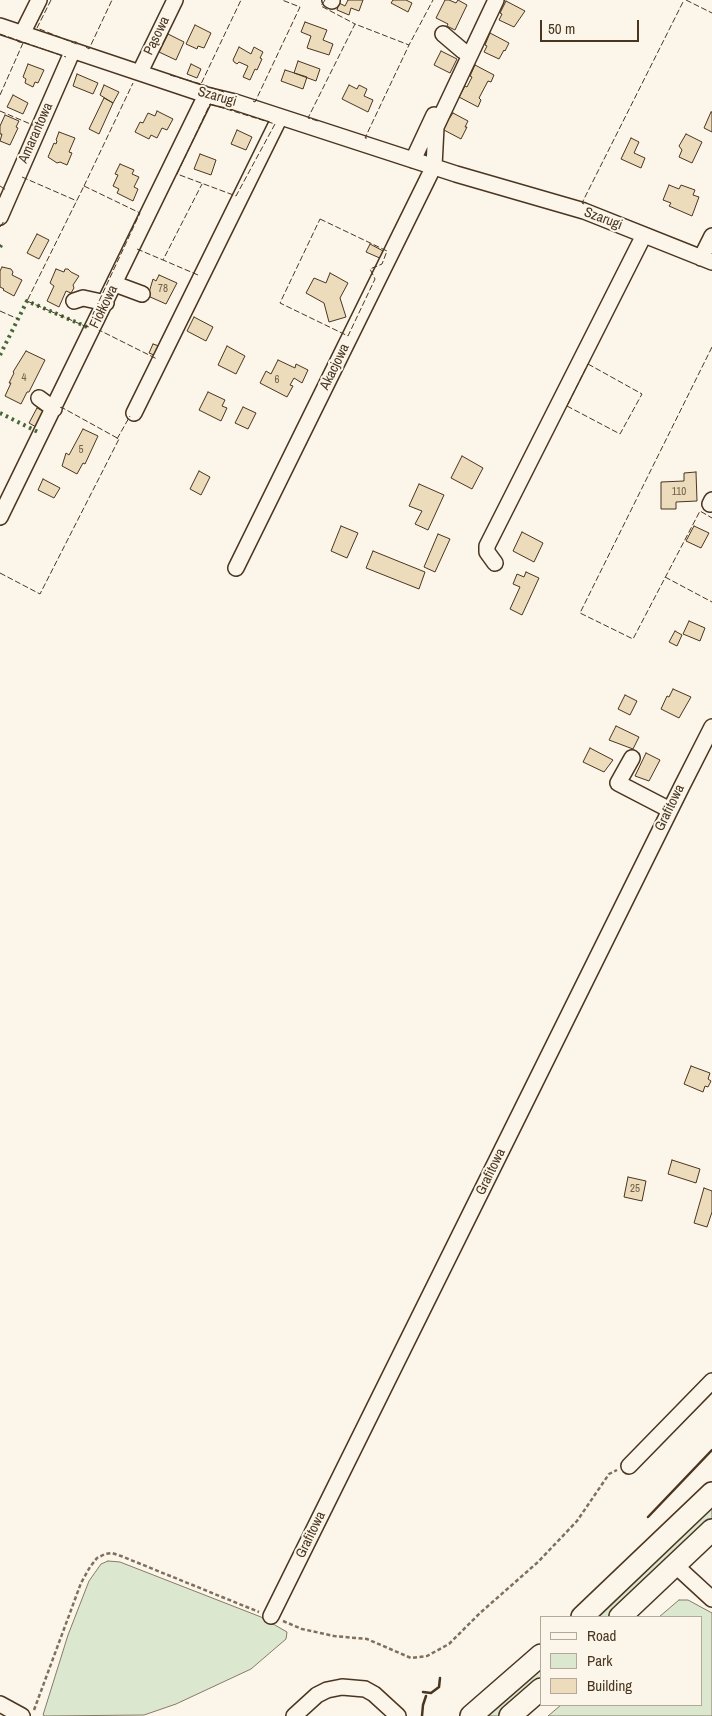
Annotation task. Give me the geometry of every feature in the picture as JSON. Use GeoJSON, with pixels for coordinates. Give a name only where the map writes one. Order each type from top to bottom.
{"type":"FeatureCollection","features":[{"type":"Feature","properties":{"kind":"highway"},"geometry":{"type":"LineString","coordinates":[[583,1616],[712,1493]]}},
{"type":"Feature","properties":{"kind":"highway"},"geometry":{"type":"LineString","coordinates":[[621,1616],[712,1530]]}},
{"type":"Feature","properties":{"kind":"highway"},"geometry":{"type":"LineString","coordinates":[[471,1716],[540,1656]]}},
{"type":"Feature","properties":{"kind":"highway"},"geometry":{"type":"LineString","coordinates":[[510,1716],[540,1690]]}},
{"type":"Feature","properties":{"kind":"street"},"geometry":{"type":"LineString","coordinates":[[22,34],[39,0]]}},
{"type":"Feature","properties":{"kind":"street","name":"Pąsowa"},"geometry":{"type":"LineString","coordinates":[[140,72],[175,0]]}},
{"type":"Feature","properties":{"kind":"street"},"geometry":{"type":"LineString","coordinates":[[413,160],[487,0]]}},
{"type":"Feature","properties":{"kind":"street"},"geometry":{"type":"LineString","coordinates":[[434,166],[436,127],[496,0]]}},
{"type":"Feature","properties":{"kind":"street","name":"Szarugi"},"geometry":{"type":"LineString","coordinates":[[0,26],[206,96],[225,100],[273,117],[584,211],[707,260]]}},
{"type":"Feature","properties":{"kind":"street"},"geometry":{"type":"LineString","coordinates":[[443,34],[463,52]]}},
{"type":"Feature","properties":{"kind":"street","name":"Amarantowa"},"geometry":{"type":"LineString","coordinates":[[0,217],[73,50]]}},
{"type":"Feature","properties":{"kind":"street","name":"Fiołkowa"},"geometry":{"type":"LineString","coordinates":[[0,517],[206,96]]}},
{"type":"Feature","properties":{"kind":"street"},"geometry":{"type":"LineString","coordinates":[[134,413],[273,117]]}},
{"type":"Feature","properties":{"kind":"street","name":"Akacjowa"},"geometry":{"type":"LineString","coordinates":[[236,568],[434,166]]}},
{"type":"Feature","properties":{"kind":"street"},"geometry":{"type":"LineString","coordinates":[[496,563],[487,552],[487,546],[644,235]]}},
{"type":"Feature","properties":{"kind":"street"},"geometry":{"type":"LineString","coordinates":[[707,260],[712,236]]}},
{"type":"Feature","properties":{"kind":"street"},"geometry":{"type":"LineString","coordinates":[[115,284],[142,294]]}},
{"type":"Feature","properties":{"kind":"street"},"geometry":{"type":"LineString","coordinates":[[74,301],[83,298],[106,303]]}},
{"type":"Feature","properties":{"kind":"street"},"geometry":{"type":"LineString","coordinates":[[39,398],[54,409]]}},
{"type":"Feature","properties":{"kind":"street","name":"Grafitowa"},"geometry":{"type":"LineString","coordinates":[[271,1616],[712,727]]}},
{"type":"Feature","properties":{"kind":"street"},"geometry":{"type":"LineString","coordinates":[[632,758],[618,783],[670,810]]}},
{"type":"Feature","properties":{"kind":"street"},"geometry":{"type":"LineString","coordinates":[[629,1466],[712,1381]]}},
{"type":"Feature","properties":{"kind":"street"},"geometry":{"type":"LineString","coordinates":[[675,1565],[712,1599]]}},
{"type":"Feature","properties":{"kind":"street"},"geometry":{"type":"LineString","coordinates":[[294,1716],[317,1695],[327,1690],[342,1687],[365,1689],[374,1694],[398,1716]]}},
{"type":"Feature","properties":{"kind":"street"},"geometry":{"type":"LineString","coordinates":[[0,1704],[22,1716]]}},
{"type":"Feature","properties":{"kind":"path"},"geometry":{"type":"LineString","coordinates":[[32,1716],[82,1584],[90,1567],[97,1558],[105,1554],[112,1553],[121,1556],[302,1629],[334,1636],[367,1639],[404,1656],[420,1658],[449,1644],[480,1613],[538,1562],[577,1521],[609,1474],[629,1466]]}},
{"type":"Feature","properties":{"kind":"green space"},"geometry":{"type":"Polygon","coordinates":[[[712,1504],[712,1518],[650,1579],[608,1616],[595,1616],[712,1504]]]}},
{"type":"Feature","properties":{"kind":"green space"},"geometry":{"type":"Polygon","coordinates":[[[108,1561],[120,1562],[261,1617],[287,1632],[286,1639],[251,1669],[176,1704],[144,1715],[45,1716],[43,1715],[68,1635],[89,1581],[101,1564],[108,1561]]]}},
{"type":"Feature","properties":{"kind":"green space"},"geometry":{"type":"Polygon","coordinates":[[[679,1600],[688,1600],[712,1613],[712,1716],[548,1716],[560,1706],[702,1706],[702,1616],[660,1616],[679,1600]]]}},
{"type":"Feature","properties":{"kind":"green space"},"geometry":{"type":"Polygon","coordinates":[[[540,1668],[540,1679],[498,1716],[486,1716],[540,1668]]]}},
{"type":"Feature","properties":{"kind":"building"},"geometry":{"type":"Polygon","coordinates":[[[348,0],[363,0],[359,11],[351,8],[349,15],[337,10],[339,3],[345,6],[348,0]]]}},
{"type":"Feature","properties":{"kind":"building"},"geometry":{"type":"Polygon","coordinates":[[[393,0],[406,0],[412,3],[408,12],[391,3],[393,0]]]}},
{"type":"Feature","properties":{"kind":"building"},"geometry":{"type":"Polygon","coordinates":[[[445,0],[456,3],[458,0],[467,5],[455,30],[436,18],[445,0]]]}},
{"type":"Feature","properties":{"kind":"building"},"geometry":{"type":"Polygon","coordinates":[[[506,1],[525,11],[514,27],[499,20],[506,1]]]}},
{"type":"Feature","properties":{"kind":"building"},"geometry":{"type":"Polygon","coordinates":[[[305,22],[327,30],[323,40],[333,44],[329,55],[307,48],[311,36],[301,32],[305,22]]]}},
{"type":"Feature","properties":{"kind":"building"},"geometry":{"type":"Polygon","coordinates":[[[195,25],[211,33],[204,48],[198,46],[197,49],[186,44],[195,25]]]}},
{"type":"Feature","properties":{"kind":"building"},"geometry":{"type":"Polygon","coordinates":[[[490,33],[509,43],[499,59],[484,52],[490,33]]]}},
{"type":"Feature","properties":{"kind":"building"},"geometry":{"type":"Polygon","coordinates":[[[168,34],[184,42],[176,60],[159,52],[168,34]]]}},
{"type":"Feature","properties":{"kind":"building"},"geometry":{"type":"Polygon","coordinates":[[[239,47],[251,54],[254,47],[263,52],[257,70],[255,69],[250,80],[243,77],[248,66],[239,62],[237,64],[233,60],[239,47]]]}},
{"type":"Feature","properties":{"kind":"building"},"geometry":{"type":"Polygon","coordinates":[[[441,51],[457,59],[450,73],[434,65],[441,51]]]}},
{"type":"Feature","properties":{"kind":"building"},"geometry":{"type":"Polygon","coordinates":[[[298,61],[320,69],[316,81],[294,73],[298,61]]]}},
{"type":"Feature","properties":{"kind":"building"},"geometry":{"type":"Polygon","coordinates":[[[28,64],[44,70],[38,83],[35,82],[33,87],[25,83],[26,79],[23,77],[28,64]]]}},
{"type":"Feature","properties":{"kind":"building"},"geometry":{"type":"Polygon","coordinates":[[[191,64],[201,69],[197,78],[187,74],[191,64]]]}},
{"type":"Feature","properties":{"kind":"building"},"geometry":{"type":"Polygon","coordinates":[[[475,65],[494,75],[491,82],[488,81],[479,98],[481,100],[478,107],[459,97],[472,77],[470,76],[475,65]]]}},
{"type":"Feature","properties":{"kind":"building"},"geometry":{"type":"Polygon","coordinates":[[[285,70],[307,77],[303,89],[281,81],[285,70]]]}},
{"type":"Feature","properties":{"kind":"building"},"geometry":{"type":"Polygon","coordinates":[[[77,74],[98,83],[93,94],[73,86],[77,74]]]}},
{"type":"Feature","properties":{"kind":"building"},"geometry":{"type":"Polygon","coordinates":[[[104,85],[119,92],[113,103],[100,95],[104,85]]]}},
{"type":"Feature","properties":{"kind":"building"},"geometry":{"type":"Polygon","coordinates":[[[349,85],[357,89],[359,85],[367,89],[364,96],[373,100],[368,112],[342,99],[349,85]]]}},
{"type":"Feature","properties":{"kind":"building"},"geometry":{"type":"Polygon","coordinates":[[[13,95],[28,103],[23,114],[7,107],[13,95]]]}},
{"type":"Feature","properties":{"kind":"building"},"geometry":{"type":"Polygon","coordinates":[[[104,98],[113,103],[99,134],[89,129],[104,98]]]}},
{"type":"Feature","properties":{"kind":"building"},"geometry":{"type":"Polygon","coordinates":[[[157,111],[173,119],[167,130],[162,128],[157,138],[151,135],[149,139],[135,132],[140,122],[143,123],[148,113],[155,116],[157,111]]]}},
{"type":"Feature","properties":{"kind":"building"},"geometry":{"type":"Polygon","coordinates":[[[712,112],[712,132],[704,128],[712,112]]]}},
{"type":"Feature","properties":{"kind":"building"},"geometry":{"type":"Polygon","coordinates":[[[453,113],[468,121],[461,139],[442,129],[453,113]]]}},
{"type":"Feature","properties":{"kind":"building"},"geometry":{"type":"Polygon","coordinates":[[[5,115],[19,121],[16,127],[18,128],[10,145],[0,141],[2,134],[0,134],[0,126],[5,115]]]}},
{"type":"Feature","properties":{"kind":"building"},"geometry":{"type":"Polygon","coordinates":[[[237,130],[252,137],[246,150],[231,144],[237,130]]]}},
{"type":"Feature","properties":{"kind":"building"},"geometry":{"type":"Polygon","coordinates":[[[59,132],[75,138],[69,152],[72,153],[67,165],[60,162],[57,163],[48,157],[54,143],[56,144],[59,132]]]}},
{"type":"Feature","properties":{"kind":"building"},"geometry":{"type":"Polygon","coordinates":[[[686,134],[702,142],[692,163],[679,157],[682,150],[679,146],[686,134]]]}},
{"type":"Feature","properties":{"kind":"building"},"geometry":{"type":"Polygon","coordinates":[[[631,138],[639,142],[634,153],[645,158],[641,168],[621,159],[631,138]]]}},
{"type":"Feature","properties":{"kind":"building"},"geometry":{"type":"Polygon","coordinates":[[[200,154],[216,160],[211,175],[194,169],[200,154]]]}},
{"type":"Feature","properties":{"kind":"building"},"geometry":{"type":"Polygon","coordinates":[[[120,164],[134,170],[132,174],[139,177],[134,187],[138,189],[133,201],[117,193],[119,189],[113,186],[118,175],[115,174],[120,164]]]}},
{"type":"Feature","properties":{"kind":"building"},"geometry":{"type":"Polygon","coordinates":[[[669,185],[679,189],[681,185],[695,190],[693,195],[699,197],[692,216],[669,206],[671,203],[663,200],[669,185]]]}},
{"type":"Feature","properties":{"kind":"building"},"geometry":{"type":"Polygon","coordinates":[[[37,234],[49,240],[39,259],[27,253],[37,234]]]}},
{"type":"Feature","properties":{"kind":"building"},"geometry":{"type":"Polygon","coordinates":[[[370,244],[385,252],[382,259],[366,252],[370,244]]]}},
{"type":"Feature","properties":{"kind":"building"},"geometry":{"type":"Polygon","coordinates":[[[2,267],[11,269],[12,275],[22,280],[14,296],[0,287],[0,271],[2,267]]]}},
{"type":"Feature","properties":{"kind":"building"},"geometry":{"type":"Polygon","coordinates":[[[56,269],[64,272],[65,269],[68,269],[79,276],[73,285],[74,288],[71,293],[66,291],[59,307],[47,301],[54,286],[50,283],[56,269]]]}},
{"type":"Feature","properties":{"kind":"building"},"geometry":{"type":"Polygon","coordinates":[[[330,273],[348,283],[340,298],[346,317],[329,322],[324,303],[306,293],[314,278],[326,283],[330,273]]]}},
{"type":"Feature","properties":{"kind":"building"},"geometry":{"type":"Polygon","coordinates":[[[159,275],[177,283],[166,304],[148,296],[153,279],[156,281],[159,275]]]}},
{"type":"Feature","properties":{"kind":"building"},"geometry":{"type":"Polygon","coordinates":[[[194,317],[213,327],[206,341],[187,331],[194,317]]]}},
{"type":"Feature","properties":{"kind":"building"},"geometry":{"type":"Polygon","coordinates":[[[153,344],[159,346],[154,355],[149,353],[153,344]]]}},
{"type":"Feature","properties":{"kind":"building"},"geometry":{"type":"Polygon","coordinates":[[[227,346],[245,356],[236,374],[218,365],[227,346]]]}},
{"type":"Feature","properties":{"kind":"building"},"geometry":{"type":"Polygon","coordinates":[[[26,351],[45,360],[21,404],[5,396],[11,383],[9,383],[13,372],[26,351]]]}},
{"type":"Feature","properties":{"kind":"building"},"geometry":{"type":"Polygon","coordinates":[[[278,360],[295,368],[296,364],[308,370],[302,383],[294,378],[290,385],[293,386],[287,397],[260,383],[266,371],[271,374],[278,360]]]}},
{"type":"Feature","properties":{"kind":"building"},"geometry":{"type":"Polygon","coordinates":[[[208,392],[225,400],[222,406],[227,408],[221,421],[199,410],[208,392]]]}},
{"type":"Feature","properties":{"kind":"building"},"geometry":{"type":"Polygon","coordinates":[[[243,407],[256,413],[248,429],[235,423],[243,407]]]}},
{"type":"Feature","properties":{"kind":"building"},"geometry":{"type":"Polygon","coordinates":[[[37,408],[43,411],[36,427],[29,423],[37,408]]]}},
{"type":"Feature","properties":{"kind":"building"},"geometry":{"type":"Polygon","coordinates":[[[83,429],[98,436],[85,464],[83,463],[77,474],[62,466],[66,453],[69,455],[83,429]]]}},
{"type":"Feature","properties":{"kind":"building"},"geometry":{"type":"Polygon","coordinates":[[[462,456],[483,468],[472,489],[451,478],[462,456]]]}},
{"type":"Feature","properties":{"kind":"building"},"geometry":{"type":"Polygon","coordinates":[[[199,471],[210,477],[201,495],[190,489],[199,471]]]}},
{"type":"Feature","properties":{"kind":"building"},"geometry":{"type":"Polygon","coordinates":[[[696,472],[697,501],[676,502],[676,509],[661,509],[661,482],[684,481],[684,473],[696,472]]]}},
{"type":"Feature","properties":{"kind":"building"},"geometry":{"type":"Polygon","coordinates":[[[43,479],[60,488],[54,498],[38,490],[43,479]]]}},
{"type":"Feature","properties":{"kind":"building"},"geometry":{"type":"Polygon","coordinates":[[[419,484],[444,495],[428,530],[415,524],[422,511],[409,506],[419,484]]]}},
{"type":"Feature","properties":{"kind":"building"},"geometry":{"type":"Polygon","coordinates":[[[341,526],[358,533],[347,558],[331,551],[341,526]]]}},
{"type":"Feature","properties":{"kind":"building"},"geometry":{"type":"Polygon","coordinates":[[[694,526],[709,533],[701,548],[686,541],[694,526]]]}},
{"type":"Feature","properties":{"kind":"building"},"geometry":{"type":"Polygon","coordinates":[[[522,532],[543,543],[534,562],[513,551],[522,532]]]}},
{"type":"Feature","properties":{"kind":"building"},"geometry":{"type":"Polygon","coordinates":[[[438,534],[450,539],[435,572],[424,567],[438,534]]]}},
{"type":"Feature","properties":{"kind":"building"},"geometry":{"type":"Polygon","coordinates":[[[373,551],[425,572],[419,589],[366,568],[373,551]]]}},
{"type":"Feature","properties":{"kind":"building"},"geometry":{"type":"Polygon","coordinates":[[[526,572],[539,578],[522,615],[510,609],[520,587],[513,584],[517,574],[524,577],[526,572]]]}},
{"type":"Feature","properties":{"kind":"building"},"geometry":{"type":"Polygon","coordinates":[[[689,621],[705,628],[700,641],[683,634],[689,621]]]}},
{"type":"Feature","properties":{"kind":"building"},"geometry":{"type":"Polygon","coordinates":[[[675,631],[682,635],[677,646],[669,642],[675,631]]]}},
{"type":"Feature","properties":{"kind":"building"},"geometry":{"type":"Polygon","coordinates":[[[673,689],[691,697],[679,718],[661,709],[667,696],[669,697],[673,689]]]}},
{"type":"Feature","properties":{"kind":"building"},"geometry":{"type":"Polygon","coordinates":[[[625,695],[637,701],[630,715],[618,709],[625,695]]]}},
{"type":"Feature","properties":{"kind":"building"},"geometry":{"type":"Polygon","coordinates":[[[616,726],[639,737],[633,749],[609,740],[616,726]]]}},
{"type":"Feature","properties":{"kind":"building"},"geometry":{"type":"Polygon","coordinates":[[[590,748],[613,760],[604,772],[583,762],[590,748]]]}},
{"type":"Feature","properties":{"kind":"building"},"geometry":{"type":"Polygon","coordinates":[[[646,753],[660,760],[649,781],[635,776],[646,753]]]}},
{"type":"Feature","properties":{"kind":"building"},"geometry":{"type":"Polygon","coordinates":[[[691,1066],[710,1073],[708,1079],[711,1081],[708,1087],[705,1086],[703,1092],[684,1084],[691,1066]]]}},
{"type":"Feature","properties":{"kind":"building"},"geometry":{"type":"Polygon","coordinates":[[[672,1160],[700,1169],[696,1183],[668,1174],[672,1160]]]}},
{"type":"Feature","properties":{"kind":"building"},"geometry":{"type":"Polygon","coordinates":[[[628,1177],[646,1181],[642,1201],[624,1197],[628,1177]]]}},
{"type":"Feature","properties":{"kind":"building"},"geometry":{"type":"Polygon","coordinates":[[[704,1188],[712,1191],[712,1212],[707,1227],[694,1223],[704,1188]]]}},
{"type":"Feature","properties":{"kind":"hedge"},"geometry":{"type":"LineString","coordinates":[[0,247],[3,242]]}},
{"type":"Feature","properties":{"kind":"hedge"},"geometry":{"type":"LineString","coordinates":[[0,355],[27,301],[87,327],[87,329]]}},
{"type":"Feature","properties":{"kind":"hedge"},"geometry":{"type":"LineString","coordinates":[[0,413],[38,432]]}},
{"type":"Feature","properties":{"kind":"fence"},"geometry":{"type":"LineString","coordinates":[[51,0],[37,28],[79,45]]}},
{"type":"Feature","properties":{"kind":"fence"},"geometry":{"type":"LineString","coordinates":[[86,47],[89,49],[112,0]]}},
{"type":"Feature","properties":{"kind":"fence"},"geometry":{"type":"LineString","coordinates":[[224,92],[201,84],[241,0]]}},
{"type":"Feature","properties":{"kind":"fence"},"geometry":{"type":"LineString","coordinates":[[253,101],[255,102],[300,7],[282,0]]}},
{"type":"Feature","properties":{"kind":"fence"},"geometry":{"type":"LineString","coordinates":[[325,0],[321,6],[355,24]]}},
{"type":"Feature","properties":{"kind":"fence"},"geometry":{"type":"LineString","coordinates":[[367,138],[365,138],[409,45],[433,0]]}},
{"type":"Feature","properties":{"kind":"fence"},"geometry":{"type":"LineString","coordinates":[[584,204],[582,203],[684,0]]}},
{"type":"Feature","properties":{"kind":"fence"},"geometry":{"type":"LineString","coordinates":[[686,0],[712,13]]}},
{"type":"Feature","properties":{"kind":"fence"},"geometry":{"type":"LineString","coordinates":[[318,121],[308,118],[355,24],[409,45]]}},
{"type":"Feature","properties":{"kind":"fence"},"geometry":{"type":"LineString","coordinates":[[0,34],[66,57]]}},
{"type":"Feature","properties":{"kind":"fence"},"geometry":{"type":"LineString","coordinates":[[0,95],[23,43]]}},
{"type":"Feature","properties":{"kind":"fence"},"geometry":{"type":"LineString","coordinates":[[170,75],[201,84]]}},
{"type":"Feature","properties":{"kind":"fence"},"geometry":{"type":"LineString","coordinates":[[84,186],[133,83]]}},
{"type":"Feature","properties":{"kind":"fence"},"geometry":{"type":"LineString","coordinates":[[210,104],[275,124],[236,196],[177,174],[210,104]]}},
{"type":"Feature","properties":{"kind":"fence"},"geometry":{"type":"LineString","coordinates":[[0,111],[35,126]]}},
{"type":"Feature","properties":{"kind":"fence"},"geometry":{"type":"LineString","coordinates":[[22,177],[77,201]]}},
{"type":"Feature","properties":{"kind":"fence"},"geometry":{"type":"LineString","coordinates":[[198,275],[163,260],[202,184]]}},
{"type":"Feature","properties":{"kind":"fence"},"geometry":{"type":"LineString","coordinates":[[0,186],[6,190]]}},
{"type":"Feature","properties":{"kind":"fence"},"geometry":{"type":"LineString","coordinates":[[84,186],[140,213],[87,327],[27,301],[84,186]]}},
{"type":"Feature","properties":{"kind":"fence"},"geometry":{"type":"LineString","coordinates":[[320,219],[387,251],[382,264],[370,269],[375,279],[348,336],[280,303],[320,219]]}},
{"type":"Feature","properties":{"kind":"fence"},"geometry":{"type":"LineString","coordinates":[[0,227],[4,221]]}},
{"type":"Feature","properties":{"kind":"fence"},"geometry":{"type":"LineString","coordinates":[[137,249],[163,260]]}},
{"type":"Feature","properties":{"kind":"fence"},"geometry":{"type":"LineString","coordinates":[[0,311],[18,319]]}},
{"type":"Feature","properties":{"kind":"fence"},"geometry":{"type":"LineString","coordinates":[[97,329],[157,359]]}},
{"type":"Feature","properties":{"kind":"fence"},"geometry":{"type":"LineString","coordinates":[[712,347],[580,613],[633,639],[700,511],[712,518]]}},
{"type":"Feature","properties":{"kind":"fence"},"geometry":{"type":"LineString","coordinates":[[588,364],[642,394],[620,434],[567,406],[588,364]]}},
{"type":"Feature","properties":{"kind":"fence"},"geometry":{"type":"LineString","coordinates":[[0,573],[40,594],[119,439],[61,407],[60,409]]}},
{"type":"Feature","properties":{"kind":"fence"},"geometry":{"type":"LineString","coordinates":[[117,439],[130,416]]}},
{"type":"Feature","properties":{"kind":"fence"},"geometry":{"type":"LineString","coordinates":[[665,577],[712,602]]}},
{"type":"Feature","properties":{"kind":"wall"},"geometry":{"type":"LineString","coordinates":[[648,1517],[712,1450]]}},
{"type":"Feature","properties":{"kind":"wall"},"geometry":{"type":"LineString","coordinates":[[423,1692],[431,1693],[439,1687],[440,1678]]}},
{"type":"Feature","properties":{"kind":"wall"},"geometry":{"type":"LineString","coordinates":[[422,1716],[426,1696]]}}]}
